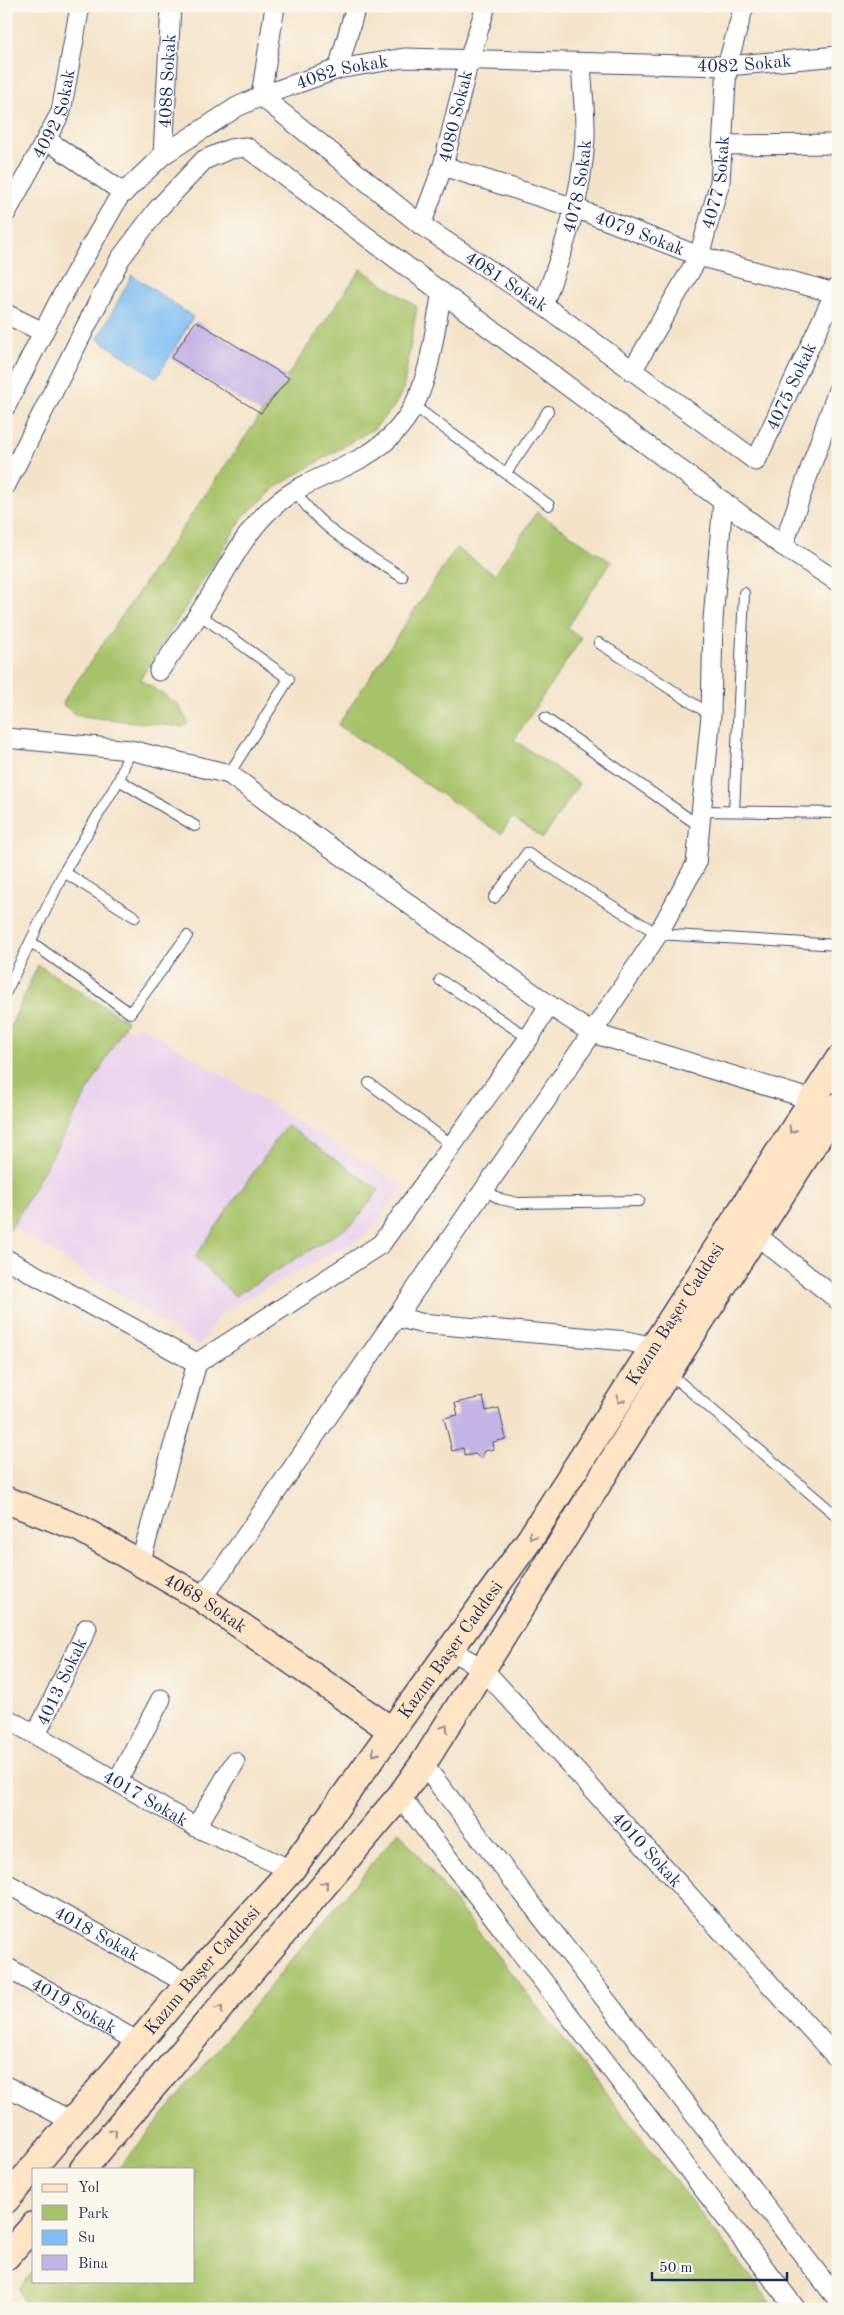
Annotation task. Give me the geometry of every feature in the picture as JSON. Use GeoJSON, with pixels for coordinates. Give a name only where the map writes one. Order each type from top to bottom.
{"type":"FeatureCollection","features":[{"type":"Feature","properties":{"kind":"main road","name":"Kazım Başer Caddesi"},"geometry":{"type":"LineString","coordinates":[[33,2168],[188,1984],[291,1870],[530,1539],[838,1060]]}},
{"type":"Feature","properties":{"kind":"main road","name":"Kazım Başer Caddesi"},"geometry":{"type":"LineString","coordinates":[[84,2168],[400,1796],[423,1764],[668,1372],[837,1108]]}},
{"type":"Feature","properties":{"kind":"main road","name":"4068 Sokak"},"geometry":{"type":"LineString","coordinates":[[6,1500],[79,1528],[201,1598],[391,1730]]}},
{"type":"Feature","properties":{"kind":"main road","name":"Kazım Başer Caddesi"},"geometry":{"type":"LineString","coordinates":[[6,2200],[32,2170]]}},
{"type":"Feature","properties":{"kind":"main road"},"geometry":{"type":"LineString","coordinates":[[6,2257],[32,2227]]}},
{"type":"Feature","properties":{"kind":"street","name":"4092 Sokak"},"geometry":{"type":"LineString","coordinates":[[6,213],[61,112],[80,6]]}},
{"type":"Feature","properties":{"kind":"street","name":"4088 Sokak"},"geometry":{"type":"LineString","coordinates":[[163,155],[171,6]]}},
{"type":"Feature","properties":{"kind":"street"},"geometry":{"type":"LineString","coordinates":[[261,96],[275,6]]}},
{"type":"Feature","properties":{"kind":"street"},"geometry":{"type":"LineString","coordinates":[[338,69],[356,6]]}},
{"type":"Feature","properties":{"kind":"street","name":"4080 Sokak"},"geometry":{"type":"LineString","coordinates":[[422,225],[443,166],[469,60],[486,6]]}},
{"type":"Feature","properties":{"kind":"street","name":"4077 Sokak"},"geometry":{"type":"LineString","coordinates":[[632,371],[700,256],[720,182],[727,66],[744,6]]}},
{"type":"Feature","properties":{"kind":"street","name":"4082 Sokak"},"geometry":{"type":"LineString","coordinates":[[6,406],[58,303],[124,193],[163,155],[237,107],[261,96],[338,69],[404,58],[727,66],[838,56]]}},
{"type":"Feature","properties":{"kind":"street","name":"4078 Sokak"},"geometry":{"type":"LineString","coordinates":[[543,305],[562,255],[579,192],[585,138],[581,63]]}},
{"type":"Feature","properties":{"kind":"street","name":"4081 Sokak"},"geometry":{"type":"LineString","coordinates":[[261,96],[422,225],[543,305],[756,461]]}},
{"type":"Feature","properties":{"kind":"street"},"geometry":{"type":"LineString","coordinates":[[46,140],[124,193]]}},
{"type":"Feature","properties":{"kind":"street"},"geometry":{"type":"LineString","coordinates":[[722,145],[838,144]]}},
{"type":"Feature","properties":{"kind":"street"},"geometry":{"type":"LineString","coordinates":[[6,485],[120,259],[157,210],[204,160],[230,149],[246,147],[783,546],[838,582]]}},
{"type":"Feature","properties":{"kind":"street","name":"4079 Sokak"},"geometry":{"type":"LineString","coordinates":[[443,166],[575,208],[700,256],[837,291]]}},
{"type":"Feature","properties":{"kind":"street","name":"4075 Sokak"},"geometry":{"type":"LineString","coordinates":[[756,461],[837,291]]}},
{"type":"Feature","properties":{"kind":"street"},"geometry":{"type":"LineString","coordinates":[[159,671],[199,614],[247,538],[274,506],[295,490],[356,462],[373,451],[393,434],[414,406],[425,384],[431,362],[442,292]]}},
{"type":"Feature","properties":{"kind":"street"},"geometry":{"type":"LineString","coordinates":[[6,314],[43,332]]}},
{"type":"Feature","properties":{"kind":"street"},"geometry":{"type":"LineString","coordinates":[[783,546],[838,390]]}},
{"type":"Feature","properties":{"kind":"street"},"geometry":{"type":"LineString","coordinates":[[201,1598],[223,1569],[592,1033],[658,934],[696,864],[699,818],[711,715],[713,620],[723,501]]}},
{"type":"Feature","properties":{"kind":"street"},"geometry":{"type":"LineString","coordinates":[[6,738],[130,750],[229,774],[550,1005],[592,1033],[837,1108]]}},
{"type":"Feature","properties":{"kind":"street"},"geometry":{"type":"LineString","coordinates":[[140,1563],[197,1363],[381,1244],[529,1038],[550,1005]]}},
{"type":"Feature","properties":{"kind":"street"},"geometry":{"type":"LineString","coordinates":[[756,1234],[838,1300]]}},
{"type":"Feature","properties":{"kind":"street"},"geometry":{"type":"LineString","coordinates":[[6,1259],[197,1363]]}},
{"type":"Feature","properties":{"kind":"street"},"geometry":{"type":"LineString","coordinates":[[397,1317],[420,1324],[627,1341],[654,1346]]}},
{"type":"Feature","properties":{"kind":"street","name":"4013 Sokak"},"geometry":{"type":"LineString","coordinates":[[36,1736],[87,1628]]}},
{"type":"Feature","properties":{"kind":"street","name":"4010 Sokak"},"geometry":{"type":"LineString","coordinates":[[450,1650],[482,1668],[838,2059]]}},
{"type":"Feature","properties":{"kind":"street"},"geometry":{"type":"LineString","coordinates":[[117,1782],[161,1699]]}},
{"type":"Feature","properties":{"kind":"street","name":"4017 Sokak"},"geometry":{"type":"LineString","coordinates":[[6,1718],[196,1827],[291,1870]]}},
{"type":"Feature","properties":{"kind":"street"},"geometry":{"type":"LineString","coordinates":[[196,1827],[235,1762]]}},
{"type":"Feature","properties":{"kind":"street"},"geometry":{"type":"LineString","coordinates":[[423,1764],[838,2300]]}},
{"type":"Feature","properties":{"kind":"street"},"geometry":{"type":"LineString","coordinates":[[400,1796],[796,2309]]}},
{"type":"Feature","properties":{"kind":"street","name":"4018 Sokak"},"geometry":{"type":"LineString","coordinates":[[6,1883],[188,1984]]}},
{"type":"Feature","properties":{"kind":"street","name":"4019 Sokak"},"geometry":{"type":"LineString","coordinates":[[6,1967],[140,2043]]}},
{"type":"Feature","properties":{"kind":"street"},"geometry":{"type":"LineString","coordinates":[[6,2086],[73,2122]]}},
{"type":"Feature","properties":{"kind":"lane"},"geometry":{"type":"LineString","coordinates":[[414,406],[549,505]]}},
{"type":"Feature","properties":{"kind":"lane"},"geometry":{"type":"LineString","coordinates":[[506,473],[548,411]]}},
{"type":"Feature","properties":{"kind":"lane"},"geometry":{"type":"LineString","coordinates":[[295,490],[303,503],[320,522],[402,578]]}},
{"type":"Feature","properties":{"kind":"lane"},"geometry":{"type":"LineString","coordinates":[[734,811],[744,593]]}},
{"type":"Feature","properties":{"kind":"lane"},"geometry":{"type":"LineString","coordinates":[[199,614],[289,679],[229,774]]}},
{"type":"Feature","properties":{"kind":"lane"},"geometry":{"type":"LineString","coordinates":[[600,643],[711,715]]}},
{"type":"Feature","properties":{"kind":"lane"},"geometry":{"type":"LineString","coordinates":[[545,718],[699,818],[734,811],[838,813]]}},
{"type":"Feature","properties":{"kind":"lane"},"geometry":{"type":"LineString","coordinates":[[6,992],[64,872],[119,780],[130,750]]}},
{"type":"Feature","properties":{"kind":"lane"},"geometry":{"type":"LineString","coordinates":[[119,780],[195,826]]}},
{"type":"Feature","properties":{"kind":"lane"},"geometry":{"type":"LineString","coordinates":[[494,898],[527,853],[658,934],[838,945]]}},
{"type":"Feature","properties":{"kind":"lane"},"geometry":{"type":"LineString","coordinates":[[64,872],[135,917]]}},
{"type":"Feature","properties":{"kind":"lane"},"geometry":{"type":"LineString","coordinates":[[31,942],[130,1013],[187,936]]}},
{"type":"Feature","properties":{"kind":"lane"},"geometry":{"type":"LineString","coordinates":[[440,980],[529,1038]]}},
{"type":"Feature","properties":{"kind":"lane"},"geometry":{"type":"LineString","coordinates":[[369,1083],[452,1145]]}},
{"type":"Feature","properties":{"kind":"lane"},"geometry":{"type":"LineString","coordinates":[[485,1190],[500,1198],[518,1203],[639,1201]]}},
{"type":"Feature","properties":{"kind":"lane"},"geometry":{"type":"LineString","coordinates":[[668,1372],[838,1517]]}},
{"type":"Feature","properties":{"kind":"shaded area"},"geometry":{"type":"Polygon","coordinates":[[[33,970],[132,1030],[140,1025],[403,1186],[368,1234],[221,1312],[199,1346],[6,1222],[6,1035],[33,970]]]}},
{"type":"Feature","properties":{"kind":"green space"},"geometry":{"type":"Polygon","coordinates":[[[361,269],[417,307],[403,390],[393,408],[375,428],[279,485],[243,517],[140,679],[178,704],[188,723],[183,727],[78,716],[63,705],[66,697],[361,269]]]}},
{"type":"Feature","properties":{"kind":"green space"},"geometry":{"type":"Polygon","coordinates":[[[537,512],[611,562],[567,628],[582,638],[514,740],[579,784],[543,838],[512,818],[501,834],[338,725],[456,548],[495,574],[537,512]]]}},
{"type":"Feature","properties":{"kind":"green space"},"geometry":{"type":"Polygon","coordinates":[[[38,965],[127,1021],[11,1229],[6,1227],[6,1037],[38,965]]]}},
{"type":"Feature","properties":{"kind":"green space"},"geometry":{"type":"Polygon","coordinates":[[[286,1125],[379,1190],[353,1224],[235,1296],[195,1257],[286,1125]]]}},
{"type":"Feature","properties":{"kind":"green space"},"geometry":{"type":"Polygon","coordinates":[[[399,1831],[776,2309],[28,2309],[18,2289],[32,2272],[32,2282],[195,2282],[195,2168],[119,2168],[399,1831]]]}},
{"type":"Feature","properties":{"kind":"water"},"geometry":{"type":"Polygon","coordinates":[[[132,275],[193,317],[157,378],[98,339],[132,275]]]}},
{"type":"Feature","properties":{"kind":"building"},"geometry":{"type":"Polygon","coordinates":[[[196,321],[289,378],[261,413],[171,358],[196,321]]]}},
{"type":"Feature","properties":{"kind":"building"},"geometry":{"type":"Polygon","coordinates":[[[483,1397],[486,1411],[499,1408],[506,1439],[493,1442],[494,1449],[484,1451],[481,1459],[475,1454],[465,1456],[463,1448],[452,1451],[444,1418],[458,1415],[455,1403],[483,1397]]]}}]}
